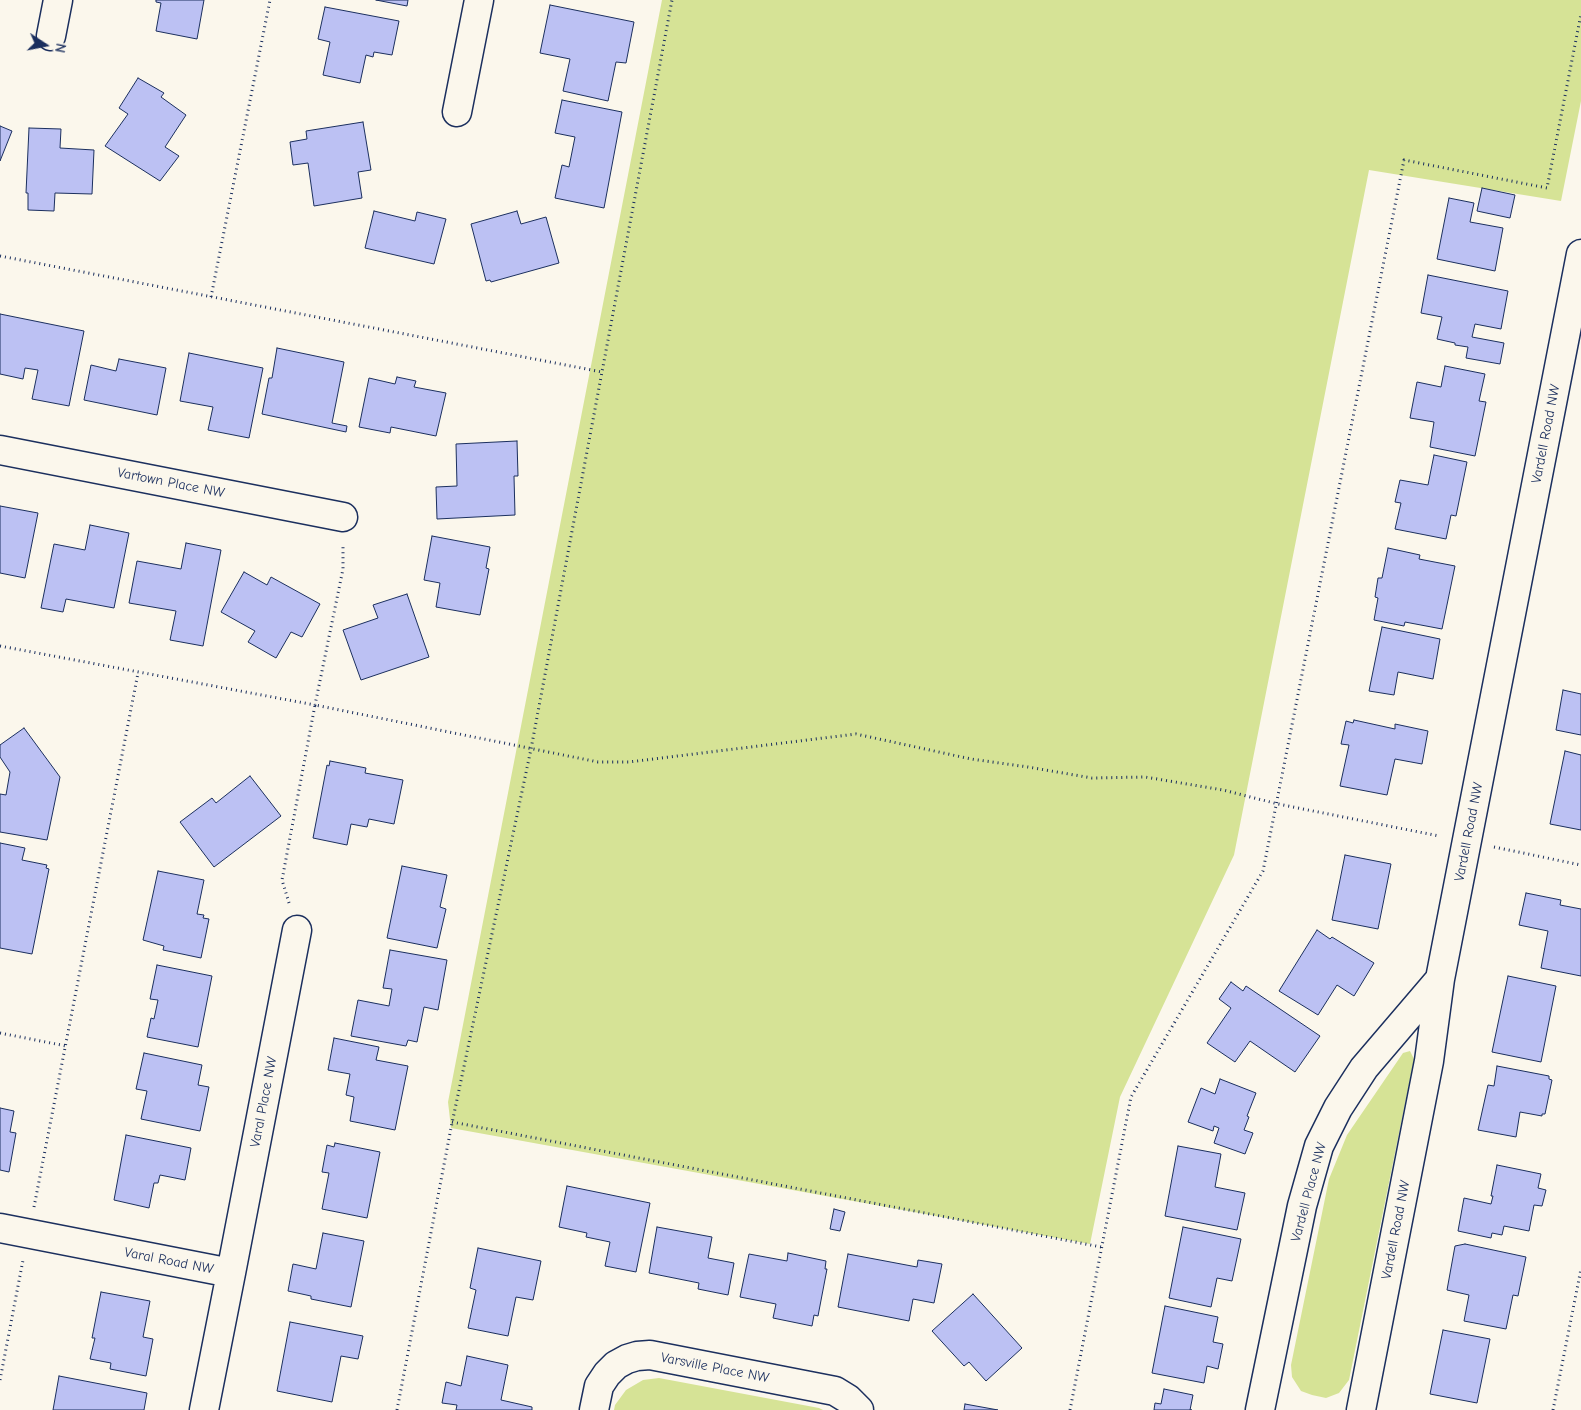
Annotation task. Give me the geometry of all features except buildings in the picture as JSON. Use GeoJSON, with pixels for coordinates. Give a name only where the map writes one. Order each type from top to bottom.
{"type":"FeatureCollection","features":[{"type":"Feature","properties":{"kind":"street"},"geometry":{"type":"LineString","coordinates":[[51,36],[58,0]]}},
{"type":"Feature","properties":{"kind":"street"},"geometry":{"type":"LineString","coordinates":[[458,112],[480,0]]}},
{"type":"Feature","properties":{"kind":"street","name":"Vardell Road NW"},"geometry":{"type":"LineString","coordinates":[[1361,1410],[1429,1061],[1440,979],[1581,254]]}},
{"type":"Feature","properties":{"kind":"street","name":"Vartown Place NW"},"geometry":{"type":"LineString","coordinates":[[0,450],[343,517]]}},
{"type":"Feature","properties":{"kind":"street","name":"Varal Place NW"},"geometry":{"type":"LineString","coordinates":[[231,1273],[297,930]]}},
{"type":"Feature","properties":{"kind":"street","name":"Vardell Place NW"},"geometry":{"type":"LineString","coordinates":[[1260,1410],[1302,1206],[1319,1146],[1338,1108],[1364,1068],[1440,979]]}},
{"type":"Feature","properties":{"kind":"street","name":"Varal Road NW"},"geometry":{"type":"LineString","coordinates":[[0,1228],[231,1273],[204,1410]]}},
{"type":"Feature","properties":{"kind":"street","name":"Varsville Place NW"},"geometry":{"type":"LineString","coordinates":[[594,1410],[600,1386],[607,1374],[616,1365],[637,1356],[650,1355],[835,1391],[848,1398],[860,1410]]}},
{"type":"Feature","properties":{"kind":"path"},"geometry":{"type":"LineString","coordinates":[[211,297],[270,0]]}},
{"type":"Feature","properties":{"kind":"path"},"geometry":{"type":"LineString","coordinates":[[398,1410],[452,1122],[531,750],[672,0]]}},
{"type":"Feature","properties":{"kind":"path"},"geometry":{"type":"LineString","coordinates":[[1070,1410],[1131,1097],[1263,871],[1278,804],[1404,160],[1547,188],[1581,14]]}},
{"type":"Feature","properties":{"kind":"path"},"geometry":{"type":"LineString","coordinates":[[0,256],[602,372]]}},
{"type":"Feature","properties":{"kind":"path"},"geometry":{"type":"LineString","coordinates":[[297,930],[282,880],[343,569],[343,517]]}},
{"type":"Feature","properties":{"kind":"path"},"geometry":{"type":"LineString","coordinates":[[0,646],[315,705],[598,762],[629,762],[856,734],[971,759],[1028,766],[1092,778],[1145,776],[1223,790],[1278,804],[1581,865]]}},
{"type":"Feature","properties":{"kind":"path"},"geometry":{"type":"LineString","coordinates":[[0,1380],[138,673]]}},
{"type":"Feature","properties":{"kind":"path"},"geometry":{"type":"LineString","coordinates":[[0,1033],[66,1046]]}},
{"type":"Feature","properties":{"kind":"path"},"geometry":{"type":"LineString","coordinates":[[452,1122],[1101,1247]]}},
{"type":"Feature","properties":{"kind":"path"},"geometry":{"type":"LineString","coordinates":[[1553,1410],[1581,1268]]}},
{"type":"Feature","properties":{"kind":"green space"},"geometry":{"type":"Polygon","coordinates":[[[662,0],[1581,0],[1581,101],[1561,201],[1369,170],[1234,855],[1120,1097],[1090,1244],[451,1128],[448,1102],[662,0]]]}},
{"type":"Feature","properties":{"kind":"green space"},"geometry":{"type":"Polygon","coordinates":[[[1410,1051],[1414,1059],[1349,1380],[1339,1393],[1326,1398],[1312,1395],[1301,1391],[1292,1377],[1291,1365],[1329,1179],[1347,1135],[1403,1053],[1410,1051]]]}},
{"type":"Feature","properties":{"kind":"green space"},"geometry":{"type":"Polygon","coordinates":[[[659,1378],[823,1410],[614,1410],[615,1405],[626,1390],[643,1380],[659,1378]]]}}]}
